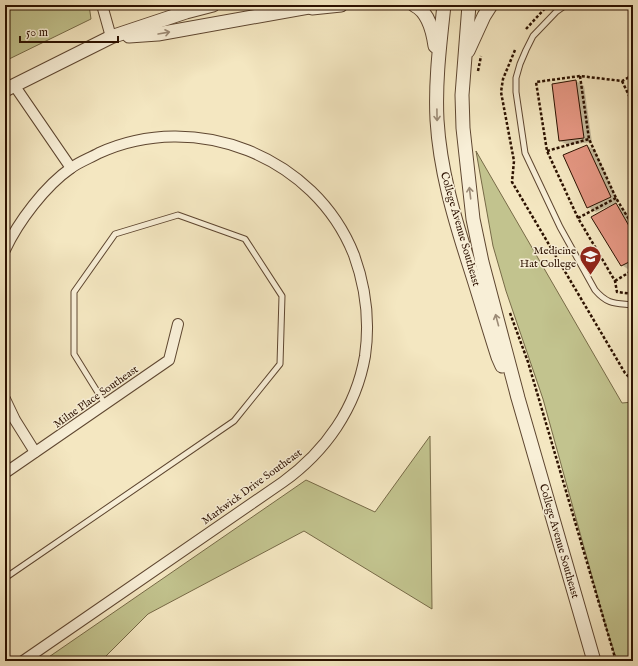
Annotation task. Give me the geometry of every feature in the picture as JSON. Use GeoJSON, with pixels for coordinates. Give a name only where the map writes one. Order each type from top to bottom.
{"type":"FeatureCollection","features":[{"type":"Feature","properties":{"kind":"street"},"geometry":{"type":"LineString","coordinates":[[102,5],[111,37]]}},
{"type":"Feature","properties":{"kind":"street"},"geometry":{"type":"LineString","coordinates":[[71,168],[10,88],[111,37],[186,12],[213,5]]}},
{"type":"Feature","properties":{"kind":"street"},"geometry":{"type":"LineString","coordinates":[[111,37],[158,34],[320,5]]}},
{"type":"Feature","properties":{"kind":"street"},"geometry":{"type":"LineString","coordinates":[[300,9],[341,5]]}},
{"type":"Feature","properties":{"kind":"street"},"geometry":{"type":"LineString","coordinates":[[414,5],[422,12],[432,29],[437,76]]}},
{"type":"Feature","properties":{"kind":"street","name":"College Avenue Southeast"},"geometry":{"type":"LineString","coordinates":[[444,5],[437,76],[437,120],[447,190],[498,357],[518,398]]}},
{"type":"Feature","properties":{"kind":"street","name":"College Avenue Southeast"},"geometry":{"type":"LineString","coordinates":[[469,5],[462,95],[463,128],[473,219],[482,262],[518,398],[594,661]]}},
{"type":"Feature","properties":{"kind":"street"},"geometry":{"type":"LineString","coordinates":[[464,58],[484,16],[491,5]]}},
{"type":"Feature","properties":{"kind":"street","name":"Markwick Drive Southeast"},"geometry":{"type":"LineString","coordinates":[[5,249],[33,206],[57,180],[71,168],[112,148],[130,142],[166,137],[197,138],[222,142],[245,149],[272,162],[294,176],[312,191],[331,213],[346,238],[357,263],[363,282],[367,305],[368,332],[363,364],[355,393],[347,411],[315,456],[298,472],[23,661]]}},
{"type":"Feature","properties":{"kind":"street","name":"Milne Place Southeast"},"geometry":{"type":"LineString","coordinates":[[5,473],[106,405],[169,360],[178,324]]}},
{"type":"Feature","properties":{"kind":"street"},"geometry":{"type":"LineString","coordinates":[[5,399],[15,420],[35,452]]}},
{"type":"Feature","properties":{"kind":"lane"},"geometry":{"type":"LineString","coordinates":[[566,5],[556,12],[533,36],[526,50],[516,78],[516,92],[525,153],[560,227],[595,290],[602,298],[609,302],[633,305]]}},
{"type":"Feature","properties":{"kind":"lane"},"geometry":{"type":"LineString","coordinates":[[5,578],[234,421],[280,364],[282,296],[245,239],[178,215],[115,234],[74,292],[74,354],[106,405]]}},
{"type":"Feature","properties":{"kind":"path"},"geometry":{"type":"LineString","coordinates":[[478,73],[482,52]]}},
{"type":"Feature","properties":{"kind":"path"},"geometry":{"type":"LineString","coordinates":[[633,75],[622,81],[580,76],[536,82],[547,152],[578,218],[614,281],[617,292],[633,294]]}},
{"type":"Feature","properties":{"kind":"path"},"geometry":{"type":"LineString","coordinates":[[580,76],[590,139],[616,198],[633,226]]}},
{"type":"Feature","properties":{"kind":"path"},"geometry":{"type":"LineString","coordinates":[[622,81],[633,104]]}},
{"type":"Feature","properties":{"kind":"path"},"geometry":{"type":"LineString","coordinates":[[547,152],[590,139]]}},
{"type":"Feature","properties":{"kind":"path"},"geometry":{"type":"LineString","coordinates":[[578,218],[616,198]]}},
{"type":"Feature","properties":{"kind":"path"},"geometry":{"type":"LineString","coordinates":[[614,281],[633,270]]}},
{"type":"Feature","properties":{"kind":"path"},"geometry":{"type":"LineString","coordinates":[[508,307],[528,362],[616,661]]}},
{"type":"Feature","properties":{"kind":"green space"},"geometry":{"type":"Polygon","coordinates":[[[5,5],[89,5],[91,19],[5,61],[5,5]]]}},
{"type":"Feature","properties":{"kind":"green space"},"geometry":{"type":"Polygon","coordinates":[[[476,151],[622,403],[633,402],[633,661],[617,661],[606,627],[543,399],[506,291],[493,246],[476,151]]]}},
{"type":"Feature","properties":{"kind":"green space"},"geometry":{"type":"Polygon","coordinates":[[[430,436],[432,609],[304,531],[148,614],[101,661],[43,661],[306,480],[375,512],[430,436]]]}},
{"type":"Feature","properties":{"kind":"building"},"geometry":{"type":"Polygon","coordinates":[[[576,80],[584,138],[559,141],[552,84],[576,80]]]}},
{"type":"Feature","properties":{"kind":"building"},"geometry":{"type":"Polygon","coordinates":[[[587,145],[611,197],[587,208],[563,155],[587,145]]]}},
{"type":"Feature","properties":{"kind":"building"},"geometry":{"type":"Polygon","coordinates":[[[616,203],[633,233],[633,260],[621,266],[591,217],[616,203]]]}},
{"type":"Feature","properties":{"kind":"place","name":"Medicine Hat College"},"geometry":{"type":"Point","coordinates":[591,276]}}]}
